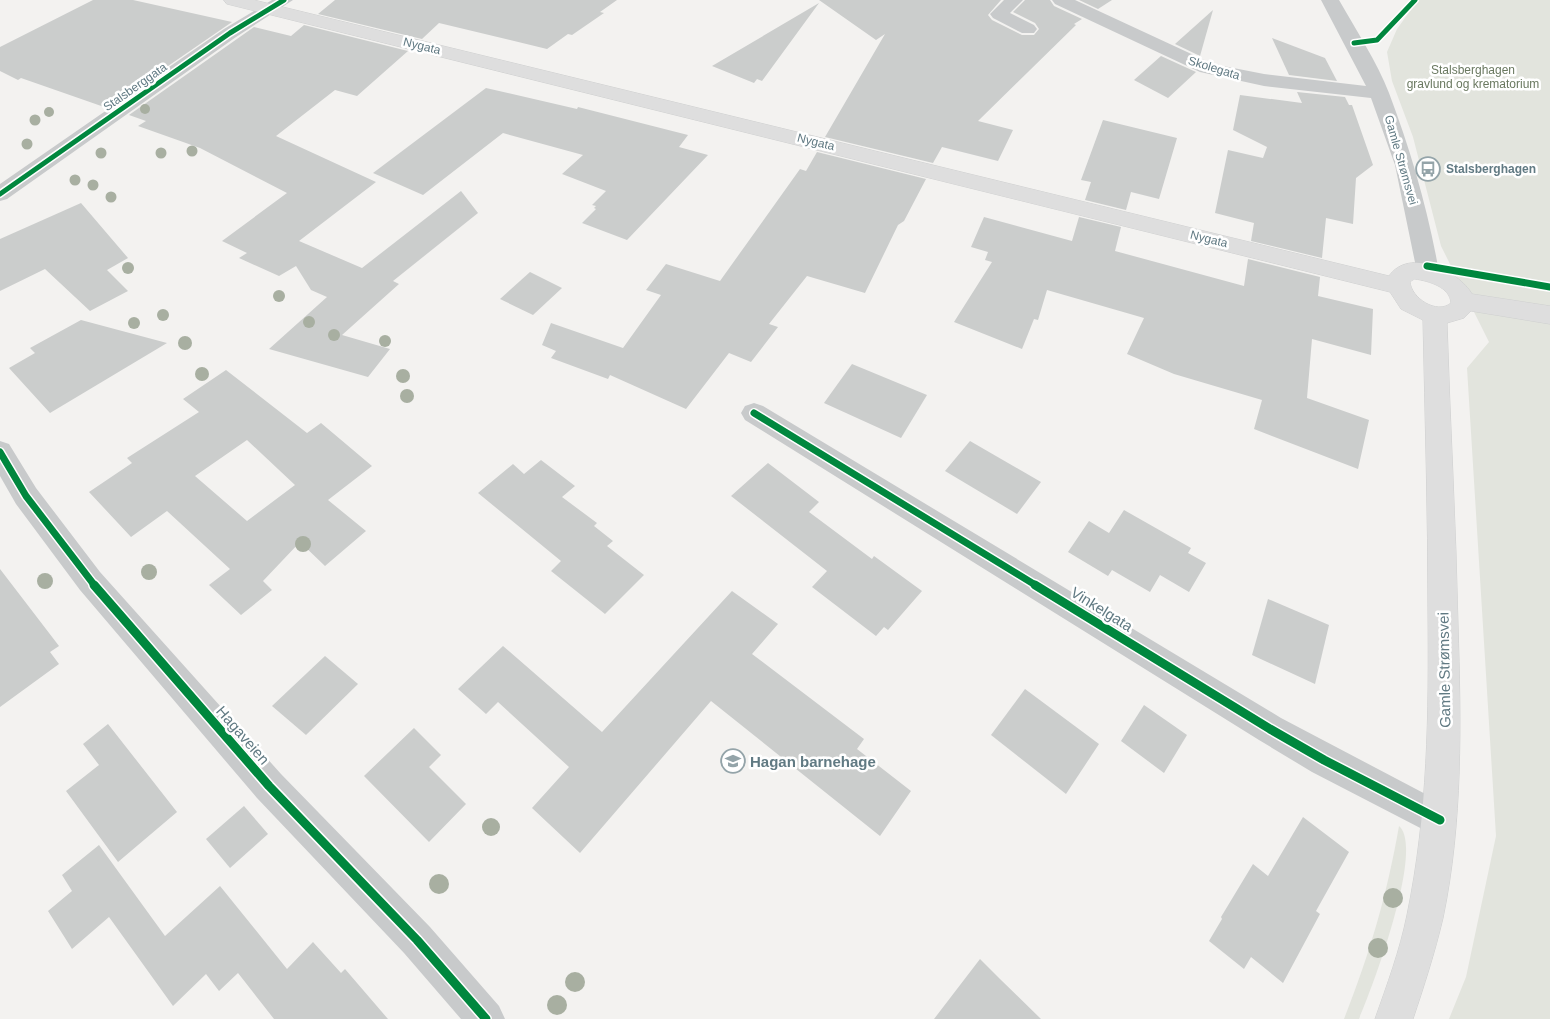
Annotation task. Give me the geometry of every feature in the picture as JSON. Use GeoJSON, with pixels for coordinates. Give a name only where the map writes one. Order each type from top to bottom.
{"type":"FeatureCollection","features":[{"type":"Feature","properties":{"kind":"main road","name":"Nygata"},"geometry":{"type":"LineString","coordinates":[[233,0],[277,4],[1397,286]]}},
{"type":"Feature","properties":{"kind":"main road"},"geometry":{"type":"LineString","coordinates":[[1415,271],[1428,272],[1452,284],[1462,295],[1461,308],[1455,313],[1435,314],[1409,304],[1401,295],[1397,286],[1399,279],[1405,274],[1415,271]]}},
{"type":"Feature","properties":{"kind":"main road"},"geometry":{"type":"LineString","coordinates":[[1463,301],[1550,315]]}},
{"type":"Feature","properties":{"kind":"main road","name":"Gamle Strømsvei"},"geometry":{"type":"LineString","coordinates":[[1394,1019],[1407,986],[1422,930],[1440,820],[1445,679],[1435,314]]}},
{"type":"Feature","properties":{"kind":"street"},"geometry":{"type":"LineString","coordinates":[[1014,0],[999,14],[1028,29]]}},
{"type":"Feature","properties":{"kind":"street","name":"Skolegata"},"geometry":{"type":"LineString","coordinates":[[1061,0],[1207,68],[1264,80],[1380,93]]}},
{"type":"Feature","properties":{"kind":"street","name":"Gamle Strømsvei"},"geometry":{"type":"LineString","coordinates":[[1330,0],[1380,93],[1404,162],[1428,272]]}},
{"type":"Feature","properties":{"kind":"street","name":"Stalsberggata"},"geometry":{"type":"LineString","coordinates":[[0,194],[230,33],[277,4]]}},
{"type":"Feature","properties":{"kind":"street","name":"Vinkelgata"},"geometry":{"type":"LineString","coordinates":[[754,413],[1270,729],[1324,760],[1440,820]]}},
{"type":"Feature","properties":{"kind":"street","name":"Hagaveien"},"geometry":{"type":"LineString","coordinates":[[0,452],[26,496],[90,581],[269,786],[417,940],[486,1019]]}},
{"type":"Feature","properties":{"kind":"green space","name":"Stalsberghagen gravlund og krematorium"},"geometry":{"type":"Polygon","coordinates":[[[1418,0],[1550,0],[1550,1019],[1449,1019],[1466,977],[1496,836],[1467,368],[1489,342],[1441,246],[1413,137],[1392,81],[1387,52],[1397,29],[1418,0]]]}},
{"type":"Feature","properties":{"kind":"green space"},"geometry":{"type":"Polygon","coordinates":[[[1399,826],[1405,839],[1406,861],[1394,920],[1359,1019],[1344,1019],[1377,924],[1399,826]]]}},
{"type":"Feature","properties":{"kind":"building"},"geometry":{"type":"Polygon","coordinates":[[[93,0],[133,0],[232,22],[107,108],[21,78],[18,80],[0,71],[0,47],[93,0]]]}},
{"type":"Feature","properties":{"kind":"building"},"geometry":{"type":"Polygon","coordinates":[[[335,0],[617,0],[600,12],[604,13],[572,35],[568,34],[547,49],[439,23],[422,39],[318,14],[335,0]]]}},
{"type":"Feature","properties":{"kind":"building"},"geometry":{"type":"Polygon","coordinates":[[[819,0],[1001,0],[988,15],[992,20],[1022,35],[1034,35],[1039,29],[1035,23],[1013,12],[1025,0],[1050,0],[1054,6],[1082,19],[1074,24],[1076,25],[978,121],[1013,130],[998,161],[942,147],[933,163],[825,137],[885,34],[876,40],[819,0]]]}},
{"type":"Feature","properties":{"kind":"building"},"geometry":{"type":"Polygon","coordinates":[[[1079,0],[1112,0],[1098,9],[1079,0]]]}},
{"type":"Feature","properties":{"kind":"building"},"geometry":{"type":"Polygon","coordinates":[[[819,3],[762,81],[757,79],[754,83],[712,66],[819,3]]]}},
{"type":"Feature","properties":{"kind":"building"},"geometry":{"type":"Polygon","coordinates":[[[1213,10],[1200,56],[1175,44],[1213,10]]]}},
{"type":"Feature","properties":{"kind":"building"},"geometry":{"type":"Polygon","coordinates":[[[304,25],[408,51],[357,96],[335,90],[276,136],[376,182],[299,241],[362,268],[461,191],[478,213],[393,281],[399,284],[342,335],[390,349],[368,377],[269,349],[327,297],[311,290],[296,266],[279,276],[239,258],[247,253],[222,241],[287,193],[200,148],[138,126],[146,121],[129,115],[254,27],[291,36],[304,25]]]}},
{"type":"Feature","properties":{"kind":"building"},"geometry":{"type":"Polygon","coordinates":[[[1272,38],[1325,58],[1337,81],[1289,75],[1272,38]]]}},
{"type":"Feature","properties":{"kind":"building"},"geometry":{"type":"Polygon","coordinates":[[[1161,56],[1196,72],[1168,98],[1134,80],[1161,56]]]}},
{"type":"Feature","properties":{"kind":"building"},"geometry":{"type":"Polygon","coordinates":[[[486,88],[577,109],[578,107],[688,135],[679,147],[708,155],[627,240],[582,223],[596,209],[594,208],[596,206],[592,205],[606,191],[562,174],[583,155],[503,133],[423,195],[373,173],[486,88]]]}},
{"type":"Feature","properties":{"kind":"building"},"geometry":{"type":"Polygon","coordinates":[[[1297,92],[1345,97],[1349,105],[1352,105],[1373,165],[1356,178],[1353,224],[1326,218],[1322,258],[1251,241],[1254,223],[1215,213],[1228,150],[1263,158],[1267,147],[1233,130],[1240,95],[1302,103],[1297,92]]]}},
{"type":"Feature","properties":{"kind":"building"},"geometry":{"type":"Polygon","coordinates":[[[1103,120],[1177,138],[1159,199],[1131,192],[1126,210],[1085,200],[1091,182],[1081,180],[1103,120]]]}},
{"type":"Feature","properties":{"kind":"building"},"geometry":{"type":"Polygon","coordinates":[[[817,152],[926,179],[904,221],[898,225],[865,293],[807,276],[769,324],[778,327],[751,362],[729,353],[686,409],[610,375],[608,379],[551,358],[556,351],[542,345],[551,323],[623,348],[661,295],[646,290],[666,264],[720,281],[800,169],[806,171],[817,152]]]}},
{"type":"Feature","properties":{"kind":"building"},"geometry":{"type":"Polygon","coordinates":[[[81,203],[128,258],[107,270],[128,291],[90,311],[45,269],[0,291],[0,239],[81,203]]]}},
{"type":"Feature","properties":{"kind":"building"},"geometry":{"type":"Polygon","coordinates":[[[984,217],[1072,241],[1079,217],[1121,227],[1115,251],[1244,286],[1248,259],[1320,277],[1318,296],[1373,309],[1371,355],[1312,339],[1307,398],[1369,420],[1358,469],[1254,429],[1262,400],[1174,374],[1127,354],[1144,318],[1047,290],[1038,320],[1034,319],[1022,349],[954,322],[992,262],[985,260],[988,252],[971,247],[984,217]]]}},
{"type":"Feature","properties":{"kind":"building"},"geometry":{"type":"Polygon","coordinates":[[[530,272],[562,288],[533,315],[500,299],[530,272]]]}},
{"type":"Feature","properties":{"kind":"building"},"geometry":{"type":"Polygon","coordinates":[[[81,320],[167,343],[50,413],[9,368],[35,353],[30,348],[81,320]]]}},
{"type":"Feature","properties":{"kind":"building"},"geometry":{"type":"Polygon","coordinates":[[[852,364],[927,395],[901,438],[824,403],[852,364]]]}},
{"type":"Feature","properties":{"kind":"building"},"geometry":{"type":"Polygon","coordinates":[[[226,370],[307,433],[321,423],[372,466],[328,500],[366,531],[325,566],[300,542],[263,581],[272,590],[241,615],[209,585],[230,569],[167,511],[131,537],[89,492],[132,463],[127,458],[199,412],[183,399],[226,370]],[[247,440],[195,476],[247,521],[295,485],[247,440]]]}},
{"type":"Feature","properties":{"kind":"building"},"geometry":{"type":"Polygon","coordinates":[[[970,441],[1041,482],[1017,514],[945,471],[970,441]]]}},
{"type":"Feature","properties":{"kind":"building"},"geometry":{"type":"Polygon","coordinates":[[[541,460],[575,486],[562,497],[597,523],[594,526],[613,541],[607,546],[644,575],[605,614],[551,571],[561,561],[478,493],[513,464],[524,474],[541,460]]]}},
{"type":"Feature","properties":{"kind":"building"},"geometry":{"type":"Polygon","coordinates":[[[768,463],[819,502],[809,512],[872,559],[874,556],[922,591],[888,630],[884,627],[876,636],[812,587],[827,571],[731,496],[768,463]]]}},
{"type":"Feature","properties":{"kind":"building"},"geometry":{"type":"Polygon","coordinates":[[[1124,510],[1191,548],[1188,553],[1206,563],[1189,592],[1160,575],[1150,592],[1112,570],[1108,576],[1068,552],[1089,521],[1109,533],[1124,510]]]}},
{"type":"Feature","properties":{"kind":"building"},"geometry":{"type":"Polygon","coordinates":[[[0,569],[59,646],[50,652],[59,664],[0,707],[0,569]]]}},
{"type":"Feature","properties":{"kind":"building"},"geometry":{"type":"Polygon","coordinates":[[[732,591],[778,624],[752,654],[864,739],[857,749],[911,791],[880,836],[711,701],[580,853],[532,808],[569,767],[498,702],[486,714],[458,689],[503,646],[602,732],[732,591]]]}},
{"type":"Feature","properties":{"kind":"building"},"geometry":{"type":"Polygon","coordinates":[[[1268,599],[1329,625],[1315,684],[1252,655],[1268,599]]]}},
{"type":"Feature","properties":{"kind":"building"},"geometry":{"type":"Polygon","coordinates":[[[325,656],[358,684],[306,735],[272,706],[325,656]]]}},
{"type":"Feature","properties":{"kind":"building"},"geometry":{"type":"Polygon","coordinates":[[[1025,689],[1099,744],[1066,794],[991,735],[1025,689]]]}},
{"type":"Feature","properties":{"kind":"building"},"geometry":{"type":"Polygon","coordinates":[[[1144,705],[1187,735],[1164,773],[1121,741],[1144,705]]]}},
{"type":"Feature","properties":{"kind":"building"},"geometry":{"type":"Polygon","coordinates":[[[108,724],[177,812],[118,862],[66,791],[99,765],[83,744],[108,724]]]}},
{"type":"Feature","properties":{"kind":"building"},"geometry":{"type":"Polygon","coordinates":[[[414,728],[441,755],[429,767],[466,804],[429,842],[364,776],[414,728]]]}},
{"type":"Feature","properties":{"kind":"building"},"geometry":{"type":"Polygon","coordinates":[[[244,806],[268,834],[230,868],[206,839],[244,806]]]}},
{"type":"Feature","properties":{"kind":"building"},"geometry":{"type":"Polygon","coordinates":[[[1303,817],[1349,852],[1316,911],[1320,914],[1283,983],[1251,957],[1244,969],[1209,941],[1253,864],[1268,876],[1303,817]]]}},
{"type":"Feature","properties":{"kind":"building"},"geometry":{"type":"Polygon","coordinates":[[[99,845],[165,936],[220,886],[287,969],[313,942],[341,973],[345,969],[388,1019],[274,1019],[238,973],[219,991],[206,974],[173,1006],[109,917],[72,949],[48,911],[72,891],[62,875],[99,845]]]}},
{"type":"Feature","properties":{"kind":"building"},"geometry":{"type":"Polygon","coordinates":[[[980,959],[1000,979],[1041,1019],[934,1019],[980,959]]]}},
{"type":"Feature","properties":{"kind":"cycle path"},"geometry":{"type":"LineString","coordinates":[[0,194],[230,33],[284,0]]}},
{"type":"Feature","properties":{"kind":"cycle path"},"geometry":{"type":"LineString","coordinates":[[1354,43],[1377,40],[1415,0]]}},
{"type":"Feature","properties":{"kind":"cycle path"},"geometry":{"type":"LineString","coordinates":[[1427,266],[1550,287]]}},
{"type":"Feature","properties":{"kind":"cycle path"},"geometry":{"type":"LineString","coordinates":[[754,413],[1270,729],[1324,760],[1440,820]]}},
{"type":"Feature","properties":{"kind":"cycle path"},"geometry":{"type":"LineString","coordinates":[[0,452],[26,496],[90,581],[269,786],[417,940],[486,1019]]}},
{"type":"Feature","properties":{"kind":"place","name":"Stalsberghagen"},"geometry":{"type":"Point","coordinates":[1428,169]}},
{"type":"Feature","properties":{"kind":"place","name":"Hagan barnehage"},"geometry":{"type":"Point","coordinates":[733,761]}}]}
